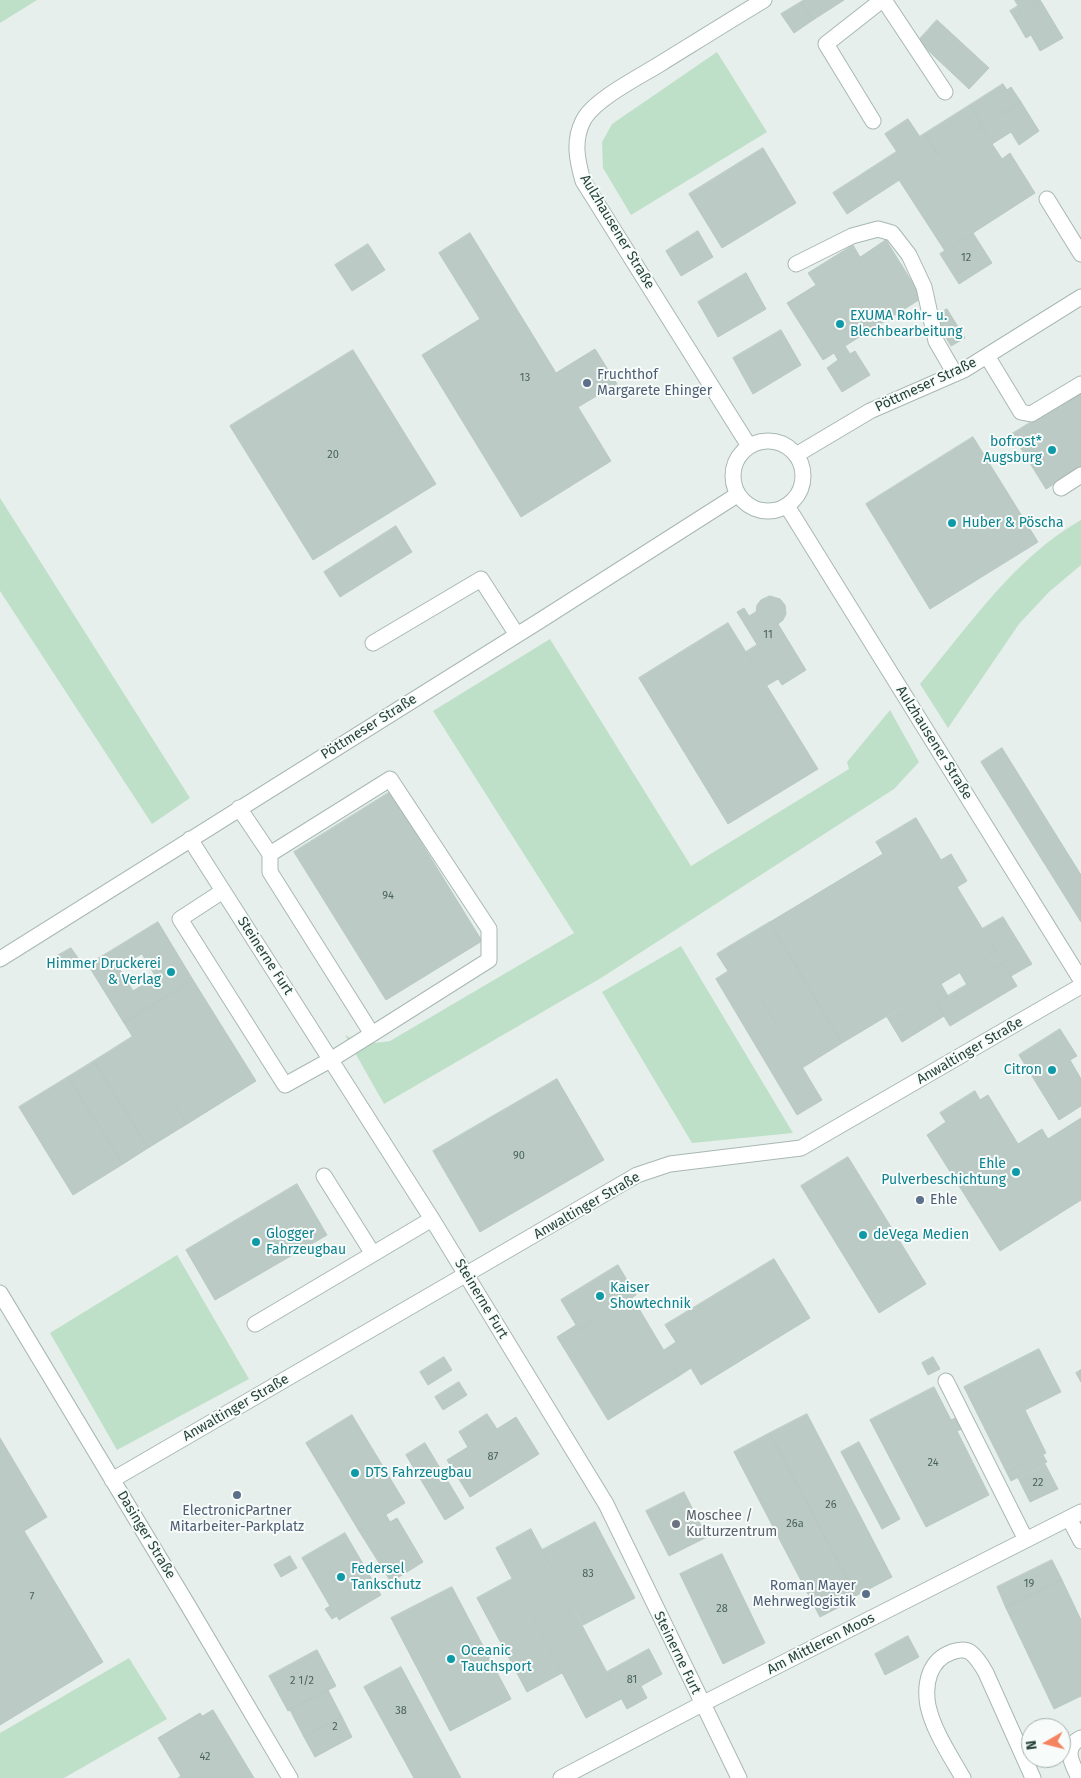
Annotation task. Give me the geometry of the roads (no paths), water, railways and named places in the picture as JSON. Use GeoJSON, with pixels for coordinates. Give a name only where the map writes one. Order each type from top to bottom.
{"type":"FeatureCollection","features":[{"type":"Feature","properties":{"kind":"street","name":"Aulzhausener Straße"},"geometry":{"type":"LineString","coordinates":[[749,446],[583,180],[576,148],[577,136],[583,120],[593,107],[764,0]]}},
{"type":"Feature","properties":{"kind":"street"},"geometry":{"type":"LineString","coordinates":[[873,121],[826,44],[883,0],[945,92]]}},
{"type":"Feature","properties":{"kind":"street"},"geometry":{"type":"LineString","coordinates":[[1047,199],[1081,254]]}},
{"type":"Feature","properties":{"kind":"street"},"geometry":{"type":"LineString","coordinates":[[796,264],[852,236],[878,230],[892,233],[909,255],[924,287],[936,341],[955,374]]}},
{"type":"Feature","properties":{"kind":"street","name":"Pöttmeser Straße"},"geometry":{"type":"LineString","coordinates":[[796,455],[870,411],[955,374],[1081,297]]}},
{"type":"Feature","properties":{"kind":"street"},"geometry":{"type":"LineString","coordinates":[[986,356],[1022,412],[1031,414],[1081,384]]}},
{"type":"Feature","properties":{"kind":"street"},"geometry":{"type":"LineString","coordinates":[[769,441],[784,445],[796,455],[801,464],[802,483],[794,500],[786,506],[776,511],[765,512],[754,509],[737,495],[732,474],[735,463],[741,453],[749,446],[769,441]]}},
{"type":"Feature","properties":{"kind":"street"},"geometry":{"type":"LineString","coordinates":[[1061,488],[1081,476]]}},
{"type":"Feature","properties":{"kind":"street","name":"Pöttmeser Straße"},"geometry":{"type":"LineString","coordinates":[[0,959],[737,495]]}},
{"type":"Feature","properties":{"kind":"street","name":"Aulzhausener Straße"},"geometry":{"type":"LineString","coordinates":[[786,506],[1081,980]]}},
{"type":"Feature","properties":{"kind":"street"},"geometry":{"type":"LineString","coordinates":[[373,643],[481,579],[517,635]]}},
{"type":"Feature","properties":{"kind":"street"},"geometry":{"type":"LineString","coordinates":[[223,891],[180,919],[285,1085],[332,1059],[489,960],[489,929],[390,779],[270,854]]}},
{"type":"Feature","properties":{"kind":"street"},"geometry":{"type":"LineString","coordinates":[[239,808],[270,854],[270,872],[372,1034]]}},
{"type":"Feature","properties":{"kind":"street","name":"Steinerne Furt"},"geometry":{"type":"LineString","coordinates":[[190,839],[332,1059],[606,1504],[739,1778]]}},
{"type":"Feature","properties":{"kind":"street","name":"Anwaltinger Straße"},"geometry":{"type":"LineString","coordinates":[[112,1480],[637,1175],[670,1164],[801,1148],[1081,986]]}},
{"type":"Feature","properties":{"kind":"street"},"geometry":{"type":"LineString","coordinates":[[324,1176],[373,1254]]}},
{"type":"Feature","properties":{"kind":"street"},"geometry":{"type":"LineString","coordinates":[[255,1324],[432,1219]]}},
{"type":"Feature","properties":{"kind":"street","name":"Dasinger Straße"},"geometry":{"type":"LineString","coordinates":[[0,1294],[290,1778]]}},
{"type":"Feature","properties":{"kind":"street"},"geometry":{"type":"LineString","coordinates":[[946,1381],[1026,1540]]}},
{"type":"Feature","properties":{"kind":"street"},"geometry":{"type":"LineString","coordinates":[[1075,1515],[1081,1541]]}},
{"type":"Feature","properties":{"kind":"street","name":"Am Mittleren Moos"},"geometry":{"type":"LineString","coordinates":[[561,1778],[702,1704],[1075,1515]]}},
{"type":"Feature","properties":{"kind":"street"},"geometry":{"type":"LineString","coordinates":[[963,1778],[935,1727],[928,1705],[928,1685],[931,1669],[936,1660],[957,1650],[968,1651],[978,1660],[986,1673],[1033,1778]]}},
{"type":"Feature","properties":{"kind":"street"},"geometry":{"type":"LineString","coordinates":[[1079,1778],[1070,1756],[1070,1748],[1074,1741],[1081,1738]]}},
{"type":"Feature","properties":{"kind":"place","name":"EXUMA Rohr- u. Blechbearbeitung"},"geometry":{"type":"Point","coordinates":[840,324]}},
{"type":"Feature","properties":{"kind":"place","name":"Fruchthof Margarete Ehinger"},"geometry":{"type":"Point","coordinates":[587,383]}},
{"type":"Feature","properties":{"kind":"place","name":"bofrost* Augsburg"},"geometry":{"type":"Point","coordinates":[1052,450]}},
{"type":"Feature","properties":{"kind":"place","name":"Huber & Pöscha"},"geometry":{"type":"Point","coordinates":[952,523]}},
{"type":"Feature","properties":{"kind":"place","name":"Himmer Druckerei & Verlag"},"geometry":{"type":"Point","coordinates":[171,972]}},
{"type":"Feature","properties":{"kind":"place","name":"Citron"},"geometry":{"type":"Point","coordinates":[1052,1070]}},
{"type":"Feature","properties":{"kind":"place","name":"Ehle Pulverbeschichtung"},"geometry":{"type":"Point","coordinates":[1016,1172]}},
{"type":"Feature","properties":{"kind":"place","name":"Ehle"},"geometry":{"type":"Point","coordinates":[920,1200]}},
{"type":"Feature","properties":{"kind":"place","name":"deVega Medien"},"geometry":{"type":"Point","coordinates":[863,1235]}},
{"type":"Feature","properties":{"kind":"place","name":"Glogger Fahrzeugbau"},"geometry":{"type":"Point","coordinates":[256,1242]}},
{"type":"Feature","properties":{"kind":"place","name":"Kaiser Showtechnik"},"geometry":{"type":"Point","coordinates":[600,1296]}},
{"type":"Feature","properties":{"kind":"place","name":"DTS Fahrzeugbau"},"geometry":{"type":"Point","coordinates":[355,1473]}},
{"type":"Feature","properties":{"kind":"place","name":"ElectronicPartner Mitarbeiter-Parkplatz"},"geometry":{"type":"Point","coordinates":[237,1495]}},
{"type":"Feature","properties":{"kind":"place","name":"Moschee / Kulturzentrum"},"geometry":{"type":"Point","coordinates":[676,1524]}},
{"type":"Feature","properties":{"kind":"place","name":"Federsel Tankschutz"},"geometry":{"type":"Point","coordinates":[341,1577]}},
{"type":"Feature","properties":{"kind":"place","name":"Roman Mayer Mehrweglogistik"},"geometry":{"type":"Point","coordinates":[866,1594]}},
{"type":"Feature","properties":{"kind":"place","name":"Oceanic Tauchsport"},"geometry":{"type":"Point","coordinates":[451,1659]}}]}
